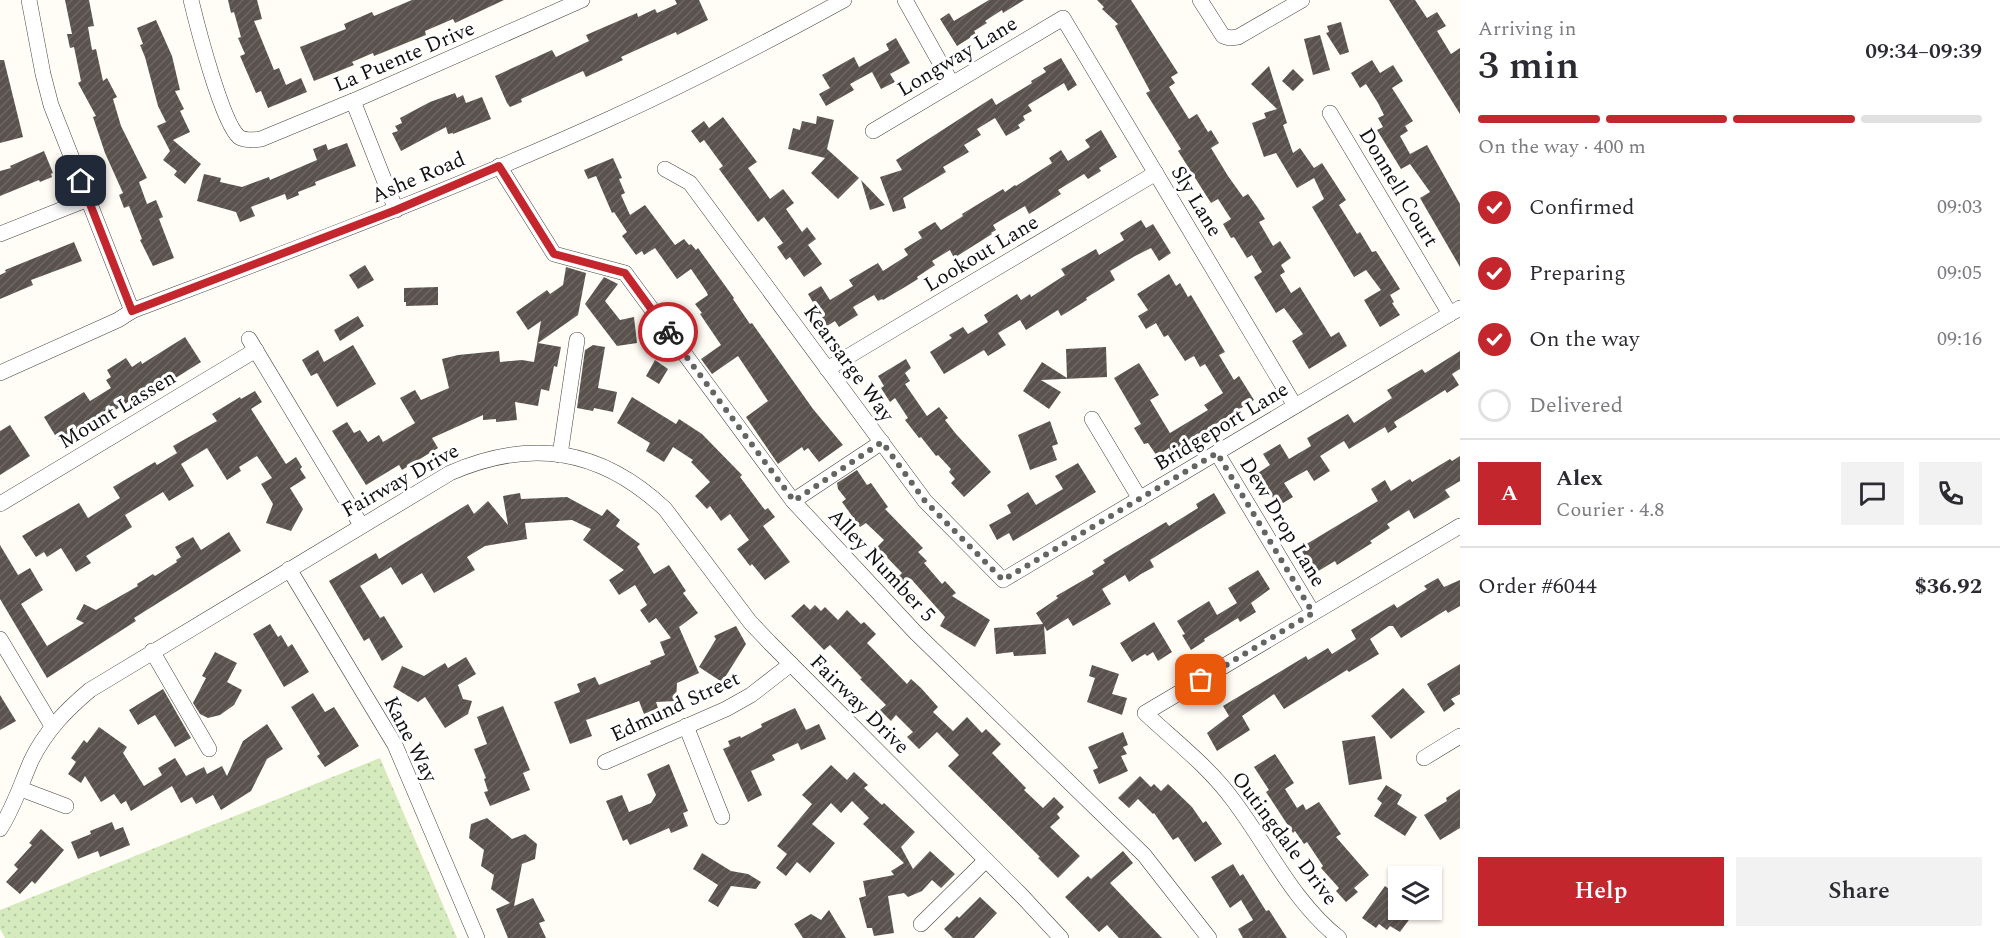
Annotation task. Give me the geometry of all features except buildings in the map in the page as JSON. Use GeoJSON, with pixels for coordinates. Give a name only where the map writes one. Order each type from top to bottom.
{"type":"FeatureCollection","features":[{"type":"Feature","properties":{"kind":"street"},"geometry":{"type":"LineString","coordinates":[[29,0],[51,105],[132,311]]}},
{"type":"Feature","properties":{"kind":"street","name":"La Puente Drive"},"geometry":{"type":"LineString","coordinates":[[191,0],[208,65],[231,128],[240,138],[250,140],[261,139],[353,101],[553,6],[582,0]]}},
{"type":"Feature","properties":{"kind":"street","name":"Ashe Road"},"geometry":{"type":"LineString","coordinates":[[0,373],[107,325],[132,311],[396,210],[609,119],[733,59],[844,0]]}},
{"type":"Feature","properties":{"kind":"street"},"geometry":{"type":"LineString","coordinates":[[905,0],[952,84]]}},
{"type":"Feature","properties":{"kind":"street"},"geometry":{"type":"LineString","coordinates":[[1200,0],[1224,36],[1230,38],[1238,37],[1302,0]]}},
{"type":"Feature","properties":{"kind":"street","name":"Longway Lane"},"geometry":{"type":"LineString","coordinates":[[873,131],[1063,18]]}},
{"type":"Feature","properties":{"kind":"street","name":"Sly Lane"},"geometry":{"type":"LineString","coordinates":[[1063,18],[1295,406]]}},
{"type":"Feature","properties":{"kind":"street"},"geometry":{"type":"LineString","coordinates":[[353,101],[396,210]]}},
{"type":"Feature","properties":{"kind":"street","name":"Donnell Court"},"geometry":{"type":"LineString","coordinates":[[1330,113],[1455,311]]}},
{"type":"Feature","properties":{"kind":"street","name":"Alley Number 5"},"geometry":{"type":"LineString","coordinates":[[499,166],[554,254],[625,273],[794,501],[915,632],[1144,855],[1209,938]]}},
{"type":"Feature","properties":{"kind":"street","name":"Kearsarge Way"},"geometry":{"type":"LineString","coordinates":[[665,169],[690,183],[925,501],[1003,580]]}},
{"type":"Feature","properties":{"kind":"street","name":"Lookout Lane"},"geometry":{"type":"LineString","coordinates":[[827,369],[1156,173]]}},
{"type":"Feature","properties":{"kind":"street"},"geometry":{"type":"LineString","coordinates":[[0,234],[88,199]]}},
{"type":"Feature","properties":{"kind":"street","name":"Bridgeport Lane"},"geometry":{"type":"LineString","coordinates":[[1003,580],[1455,311]]}},
{"type":"Feature","properties":{"kind":"street"},"geometry":{"type":"LineString","coordinates":[[560,454],[577,340]]}},
{"type":"Feature","properties":{"kind":"street","name":"Mount Lassen"},"geometry":{"type":"LineString","coordinates":[[0,504],[252,345],[362,525]]}},
{"type":"Feature","properties":{"kind":"street"},"geometry":{"type":"LineString","coordinates":[[1092,419],[1140,499]]}},
{"type":"Feature","properties":{"kind":"street"},"geometry":{"type":"LineString","coordinates":[[794,501],[882,442]]}},
{"type":"Feature","properties":{"kind":"street","name":"Fairway Drive"},"geometry":{"type":"LineString","coordinates":[[0,829],[21,789],[31,762],[52,726],[68,708],[90,690],[450,473],[497,456],[519,453],[560,454],[606,468],[628,479],[649,494],[679,526],[750,621],[1061,938]]}},
{"type":"Feature","properties":{"kind":"street","name":"Dew Drop Lane"},"geometry":{"type":"LineString","coordinates":[[1217,453],[1313,613]]}},
{"type":"Feature","properties":{"kind":"street"},"geometry":{"type":"LineString","coordinates":[[1313,613],[1460,526]]}},
{"type":"Feature","properties":{"kind":"street","name":"Kane Way"},"geometry":{"type":"LineString","coordinates":[[289,569],[395,745],[477,938]]}},
{"type":"Feature","properties":{"kind":"street","name":"Outingdale Drive"},"geometry":{"type":"LineString","coordinates":[[1313,613],[1145,713],[1234,800],[1304,903],[1318,920],[1339,938]]}},
{"type":"Feature","properties":{"kind":"street"},"geometry":{"type":"LineString","coordinates":[[0,639],[52,726]]}},
{"type":"Feature","properties":{"kind":"street"},"geometry":{"type":"LineString","coordinates":[[152,651],[209,749]]}},
{"type":"Feature","properties":{"kind":"street","name":"Edmund Street"},"geometry":{"type":"LineString","coordinates":[[605,762],[726,709],[751,695],[791,664]]}},
{"type":"Feature","properties":{"kind":"street"},"geometry":{"type":"LineString","coordinates":[[686,726],[722,817]]}},
{"type":"Feature","properties":{"kind":"street"},"geometry":{"type":"LineString","coordinates":[[1424,758],[1460,736]]}},
{"type":"Feature","properties":{"kind":"street"},"geometry":{"type":"LineString","coordinates":[[21,789],[66,806]]}},
{"type":"Feature","properties":{"kind":"street"},"geometry":{"type":"LineString","coordinates":[[921,924],[986,860]]}},
{"type":"Feature","properties":{"kind":"green space"},"geometry":{"type":"Polygon","coordinates":[[[380,758],[457,938],[5,938],[0,929],[0,910],[380,758]]]}},
{"type":"Feature","properties":{"kind":"way so far"},"geometry":{"type":"LineString","coordinates":[[668,332],[794,501],[882,442],[925,501],[1003,580],[1217,453],[1313,613],[1201,680]]}},
{"type":"Feature","properties":{"kind":"route"},"geometry":{"type":"LineString","coordinates":[[81,181],[132,311],[396,210],[499,166],[554,254],[625,273],[668,332]]}}]}
